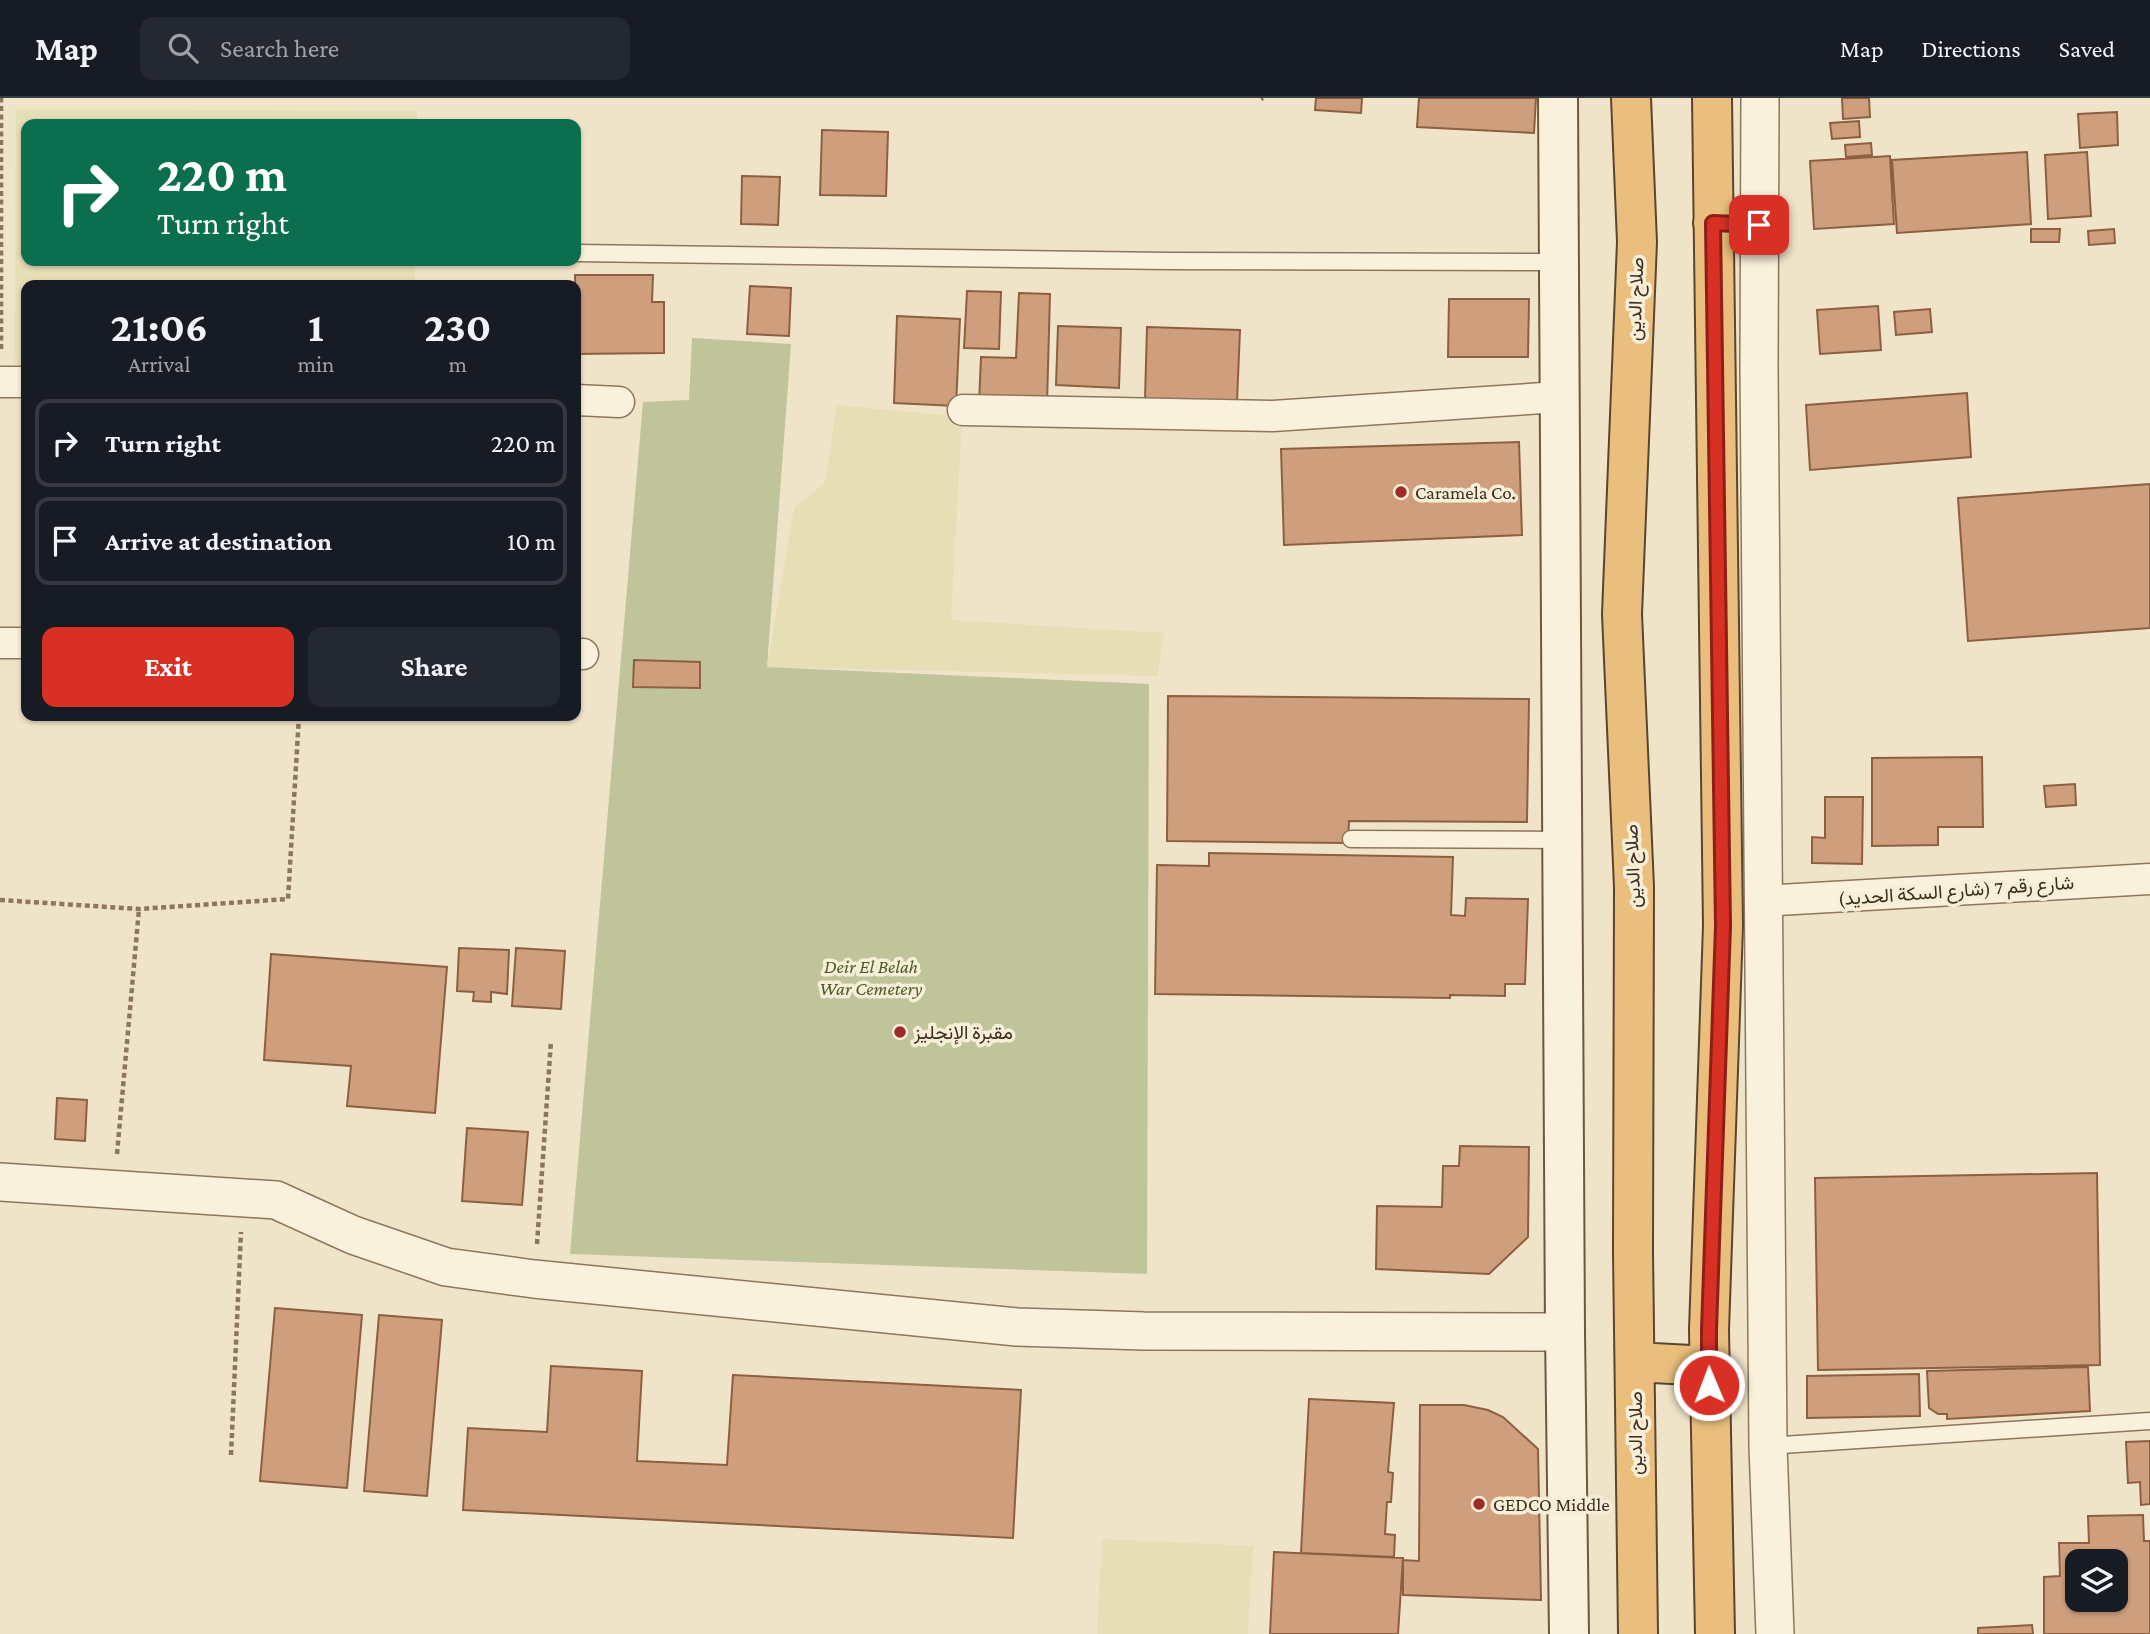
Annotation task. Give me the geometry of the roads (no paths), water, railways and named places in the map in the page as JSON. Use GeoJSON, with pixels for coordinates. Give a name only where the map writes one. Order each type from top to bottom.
{"type":"FeatureCollection","features":[{"type":"Feature","properties":{"kind":"highway","name":"صلاح الدين"},"geometry":{"type":"LineString","coordinates":[[1631,98],[1637,242],[1622,614],[1634,887],[1633,1252],[1638,1634]]}},
{"type":"Feature","properties":{"kind":"highway"},"geometry":{"type":"LineString","coordinates":[[1712,98],[1723,926],[1709,1366],[1715,1634]]}},
{"type":"Feature","properties":{"kind":"highway"},"geometry":{"type":"LineString","coordinates":[[1713,223],[1759,225]]}},
{"type":"Feature","properties":{"kind":"highway"},"geometry":{"type":"LineString","coordinates":[[1635,1362],[1709,1366]]}},
{"type":"Feature","properties":{"kind":"main road"},"geometry":{"type":"LineString","coordinates":[[1558,98],[1568,1633]]}},
{"type":"Feature","properties":{"kind":"street"},"geometry":{"type":"LineString","coordinates":[[1760,98],[1762,901],[1768,1446],[1775,1634]]}},
{"type":"Feature","properties":{"kind":"street"},"geometry":{"type":"LineString","coordinates":[[0,382],[21,383]]}},
{"type":"Feature","properties":{"kind":"street"},"geometry":{"type":"LineString","coordinates":[[963,410],[1273,416],[1559,397]]}},
{"type":"Feature","properties":{"kind":"street"},"geometry":{"type":"LineString","coordinates":[[581,400],[619,402]]}},
{"type":"Feature","properties":{"kind":"street"},"geometry":{"type":"LineString","coordinates":[[0,643],[21,643]]}},
{"type":"Feature","properties":{"kind":"street","name":"شارع رقم 7 (شارع السكة الحديد)"},"geometry":{"type":"LineString","coordinates":[[1762,901],[2150,879]]}},
{"type":"Feature","properties":{"kind":"street"},"geometry":{"type":"LineString","coordinates":[[0,1182],[276,1200],[354,1235],[446,1267],[534,1279],[1017,1327],[1158,1331],[1565,1332]]}},
{"type":"Feature","properties":{"kind":"lane"},"geometry":{"type":"LineString","coordinates":[[581,253],[1168,261],[1557,262]]}},
{"type":"Feature","properties":{"kind":"lane"},"geometry":{"type":"LineString","coordinates":[[1351,839],[1563,840]]}},
{"type":"Feature","properties":{"kind":"lane"},"geometry":{"type":"LineString","coordinates":[[1768,1446],[2150,1421]]}},
{"type":"Feature","properties":{"kind":"place","name":"Caramela Co."},"geometry":{"type":"Point","coordinates":[1401,492]}},
{"type":"Feature","properties":{"kind":"place","name":"مقبرة الإنجليز"},"geometry":{"type":"Point","coordinates":[900,1032]}},
{"type":"Feature","properties":{"kind":"place","name":"GEDCO Middle"},"geometry":{"type":"Point","coordinates":[1479,1504]}},
{"type":"Feature","properties":{"kind":"park label","name":"Deir El Belah War Cemetery"},"geometry":{"type":"Point","coordinates":[871,977]}}]}
